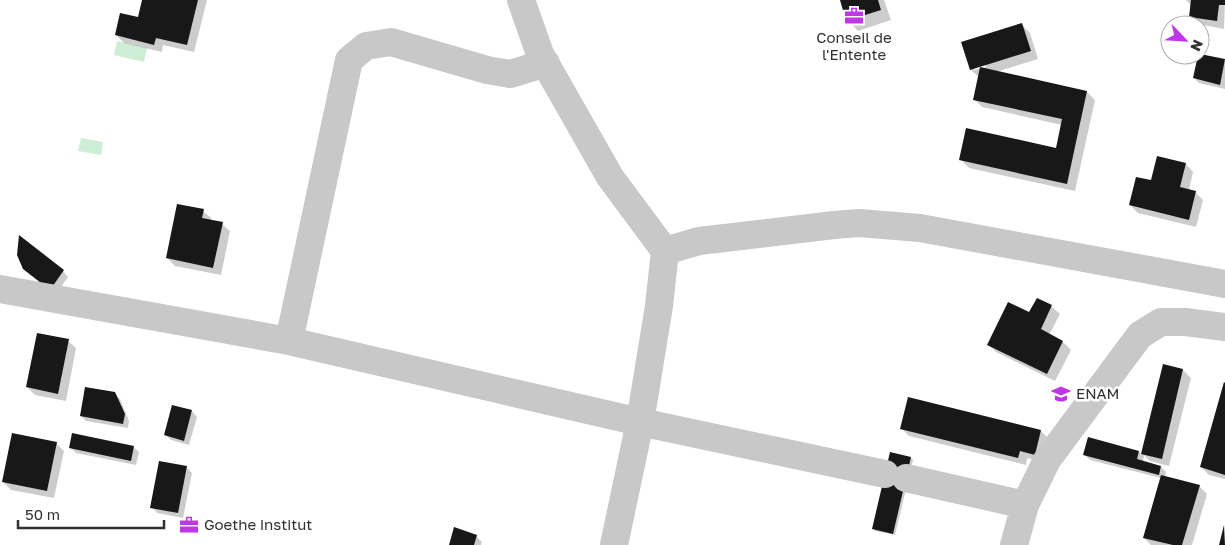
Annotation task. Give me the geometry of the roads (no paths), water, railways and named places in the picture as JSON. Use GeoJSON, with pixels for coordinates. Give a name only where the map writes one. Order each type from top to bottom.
{"type":"FeatureCollection","features":[{"type":"Feature","properties":{"kind":"street"},"geometry":{"type":"LineString","coordinates":[[521,0],[540,54],[610,177],[665,251],[659,306],[640,422],[614,545]]}},
{"type":"Feature","properties":{"kind":"street"},"geometry":{"type":"LineString","coordinates":[[289,341],[349,60],[366,46],[391,42],[488,70],[510,74],[546,63]]}},
{"type":"Feature","properties":{"kind":"street"},"geometry":{"type":"LineString","coordinates":[[665,251],[699,240],[834,224],[891,224],[1225,284]]}},
{"type":"Feature","properties":{"kind":"street"},"geometry":{"type":"LineString","coordinates":[[0,289],[289,341],[640,422],[884,473],[1025,505]]}},
{"type":"Feature","properties":{"kind":"street"},"geometry":{"type":"LineString","coordinates":[[1014,545],[1025,505],[1047,460],[1140,335],[1161,322],[1185,322],[1225,327]]}},
{"type":"Feature","properties":{"kind":"place","name":"Conseil de l'Entente"},"geometry":{"type":"Point","coordinates":[854,16]}},
{"type":"Feature","properties":{"kind":"place","name":"ENAM"},"geometry":{"type":"Point","coordinates":[1061,394]}},
{"type":"Feature","properties":{"kind":"place","name":"Goethe institut"},"geometry":{"type":"Point","coordinates":[189,525]}}]}
